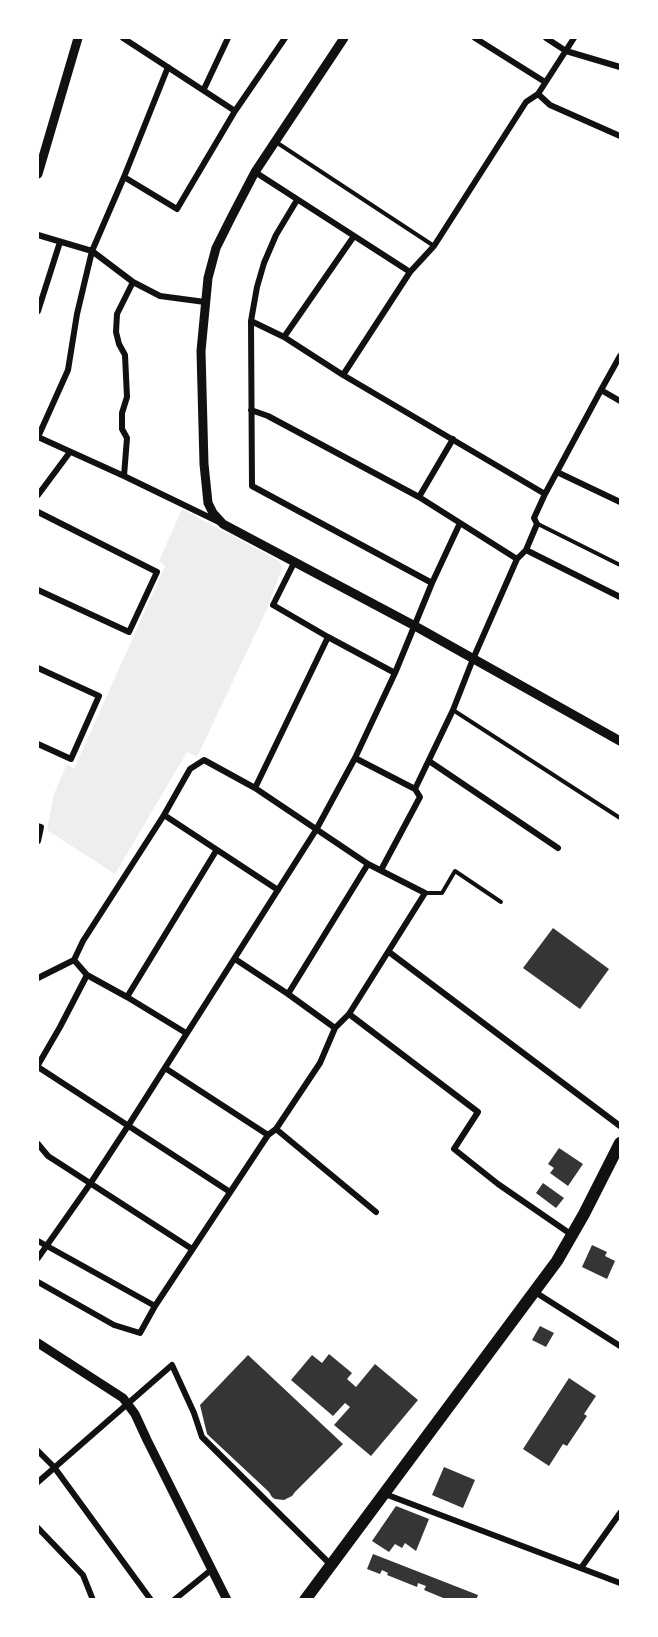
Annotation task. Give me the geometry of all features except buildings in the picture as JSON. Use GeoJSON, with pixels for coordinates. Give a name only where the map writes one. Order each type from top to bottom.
{"type":"FeatureCollection","features":[{"type":"Feature","properties":{"kind":"main road"},"geometry":{"type":"LineString","coordinates":[[305,1599],[557,1261],[621,1143]]}},
{"type":"Feature","properties":{"kind":"street"},"geometry":{"type":"LineString","coordinates":[[38,174],[78,38]]}},
{"type":"Feature","properties":{"kind":"street"},"geometry":{"type":"LineString","coordinates":[[123,38],[235,111]]}},
{"type":"Feature","properties":{"kind":"street"},"geometry":{"type":"LineString","coordinates":[[137,46],[142,38]]}},
{"type":"Feature","properties":{"kind":"street"},"geometry":{"type":"LineString","coordinates":[[204,89],[228,38]]}},
{"type":"Feature","properties":{"kind":"street"},"geometry":{"type":"LineString","coordinates":[[124,177],[177,209],[235,111],[285,38]]}},
{"type":"Feature","properties":{"kind":"street"},"geometry":{"type":"LineString","coordinates":[[475,38],[545,82]]}},
{"type":"Feature","properties":{"kind":"street"},"geometry":{"type":"LineString","coordinates":[[546,38],[566,51],[621,67]]}},
{"type":"Feature","properties":{"kind":"street"},"geometry":{"type":"LineString","coordinates":[[343,375],[410,272],[434,246],[526,102],[538,94],[574,38]]}},
{"type":"Feature","properties":{"kind":"street"},"geometry":{"type":"LineString","coordinates":[[224,524],[210,508],[206,491],[201,351],[208,278],[216,248],[255,172],[340,39]]}},
{"type":"Feature","properties":{"kind":"street"},"geometry":{"type":"LineString","coordinates":[[168,67],[92,251],[77,314],[68,370],[38,437],[224,524],[295,561],[621,741]]}},
{"type":"Feature","properties":{"kind":"street"},"geometry":{"type":"LineString","coordinates":[[538,94],[550,105],[621,136]]}},
{"type":"Feature","properties":{"kind":"street"},"geometry":{"type":"LineString","coordinates":[[255,172],[410,272]]}},
{"type":"Feature","properties":{"kind":"street"},"geometry":{"type":"LineString","coordinates":[[297,200],[276,235],[264,263],[251,321],[252,486],[432,583]]}},
{"type":"Feature","properties":{"kind":"street"},"geometry":{"type":"LineString","coordinates":[[38,235],[92,251],[134,282],[160,296],[205,302]]}},
{"type":"Feature","properties":{"kind":"street"},"geometry":{"type":"LineString","coordinates":[[284,337],[354,236]]}},
{"type":"Feature","properties":{"kind":"street"},"geometry":{"type":"LineString","coordinates":[[38,311],[60,242]]}},
{"type":"Feature","properties":{"kind":"street"},"geometry":{"type":"LineString","coordinates":[[124,476],[127,438],[122,429],[122,413],[127,397],[125,355],[116,332],[117,314],[134,282]]}},
{"type":"Feature","properties":{"kind":"street"},"geometry":{"type":"LineString","coordinates":[[251,321],[284,337],[343,375],[545,494]]}},
{"type":"Feature","properties":{"kind":"street"},"geometry":{"type":"LineString","coordinates":[[414,789],[453,710],[517,559],[526,550],[537,524],[534,518],[545,494],[621,356]]}},
{"type":"Feature","properties":{"kind":"street"},"geometry":{"type":"LineString","coordinates":[[601,390],[621,401]]}},
{"type":"Feature","properties":{"kind":"street"},"geometry":{"type":"LineString","coordinates":[[251,410],[268,416],[419,497],[517,559]]}},
{"type":"Feature","properties":{"kind":"street"},"geometry":{"type":"LineString","coordinates":[[419,497],[453,439]]}},
{"type":"Feature","properties":{"kind":"street"},"geometry":{"type":"LineString","coordinates":[[38,495],[70,452]]}},
{"type":"Feature","properties":{"kind":"street"},"geometry":{"type":"LineString","coordinates":[[557,472],[621,502]]}},
{"type":"Feature","properties":{"kind":"street"},"geometry":{"type":"LineString","coordinates":[[38,512],[157,572],[129,632],[38,590]]}},
{"type":"Feature","properties":{"kind":"street"},"geometry":{"type":"LineString","coordinates":[[38,1258],[128,1126],[316,830],[355,759],[460,523]]}},
{"type":"Feature","properties":{"kind":"street"},"geometry":{"type":"LineString","coordinates":[[526,550],[621,597]]}},
{"type":"Feature","properties":{"kind":"street"},"geometry":{"type":"LineString","coordinates":[[295,561],[273,604],[395,673]]}},
{"type":"Feature","properties":{"kind":"street"},"geometry":{"type":"LineString","coordinates":[[255,788],[328,637]]}},
{"type":"Feature","properties":{"kind":"street"},"geometry":{"type":"LineString","coordinates":[[38,668],[99,696],[71,759],[38,744]]}},
{"type":"Feature","properties":{"kind":"street"},"geometry":{"type":"LineString","coordinates":[[355,759],[414,789],[420,797],[381,870]]}},
{"type":"Feature","properties":{"kind":"street"},"geometry":{"type":"LineString","coordinates":[[38,978],[74,960],[83,941],[164,815],[190,769],[204,760],[255,788],[368,864],[425,893],[349,1014],[335,1028],[320,1063],[276,1129],[268,1135],[155,1306],[140,1333],[114,1325],[38,1282]]}},
{"type":"Feature","properties":{"kind":"street"},"geometry":{"type":"LineString","coordinates":[[429,761],[558,848]]}},
{"type":"Feature","properties":{"kind":"street"},"geometry":{"type":"LineString","coordinates":[[164,815],[278,890]]}},
{"type":"Feature","properties":{"kind":"street"},"geometry":{"type":"LineString","coordinates":[[38,826],[41,827],[38,841]]}},
{"type":"Feature","properties":{"kind":"street"},"geometry":{"type":"LineString","coordinates":[[127,997],[216,851]]}},
{"type":"Feature","properties":{"kind":"street"},"geometry":{"type":"LineString","coordinates":[[288,994],[368,864]]}},
{"type":"Feature","properties":{"kind":"street"},"geometry":{"type":"LineString","coordinates":[[388,952],[621,1126]]}},
{"type":"Feature","properties":{"kind":"street"},"geometry":{"type":"LineString","coordinates":[[235,959],[335,1028]]}},
{"type":"Feature","properties":{"kind":"street"},"geometry":{"type":"LineString","coordinates":[[74,960],[87,975],[186,1033]]}},
{"type":"Feature","properties":{"kind":"street"},"geometry":{"type":"LineString","coordinates":[[87,975],[38,1066],[230,1192]]}},
{"type":"Feature","properties":{"kind":"street"},"geometry":{"type":"LineString","coordinates":[[349,1014],[478,1112],[454,1149],[498,1184],[572,1236]]}},
{"type":"Feature","properties":{"kind":"street"},"geometry":{"type":"LineString","coordinates":[[165,1068],[268,1135]]}},
{"type":"Feature","properties":{"kind":"street"},"geometry":{"type":"LineString","coordinates":[[276,1129],[376,1212]]}},
{"type":"Feature","properties":{"kind":"street"},"geometry":{"type":"LineString","coordinates":[[38,1144],[48,1156],[192,1249]]}},
{"type":"Feature","properties":{"kind":"street"},"geometry":{"type":"LineString","coordinates":[[38,1241],[155,1306]]}},
{"type":"Feature","properties":{"kind":"street"},"geometry":{"type":"LineString","coordinates":[[535,1292],[621,1346]]}},
{"type":"Feature","properties":{"kind":"street"},"geometry":{"type":"LineString","coordinates":[[38,1343],[111,1388],[123,1398],[135,1414],[227,1599]]}},
{"type":"Feature","properties":{"kind":"street"},"geometry":{"type":"LineString","coordinates":[[38,1482],[172,1365],[194,1413],[202,1437],[331,1565]]}},
{"type":"Feature","properties":{"kind":"street"},"geometry":{"type":"LineString","coordinates":[[38,1451],[54,1467],[151,1599]]}},
{"type":"Feature","properties":{"kind":"street"},"geometry":{"type":"LineString","coordinates":[[385,1494],[621,1582]]}},
{"type":"Feature","properties":{"kind":"street"},"geometry":{"type":"LineString","coordinates":[[581,1568],[621,1512]]}},
{"type":"Feature","properties":{"kind":"street"},"geometry":{"type":"LineString","coordinates":[[38,1528],[83,1575],[93,1599]]}},
{"type":"Feature","properties":{"kind":"street"},"geometry":{"type":"LineString","coordinates":[[174,1599],[211,1570]]}},
{"type":"Feature","properties":{"kind":"lane"},"geometry":{"type":"LineString","coordinates":[[276,141],[434,246]]}},
{"type":"Feature","properties":{"kind":"lane"},"geometry":{"type":"LineString","coordinates":[[537,524],[621,565]]}},
{"type":"Feature","properties":{"kind":"lane"},"geometry":{"type":"LineString","coordinates":[[453,710],[621,818]]}},
{"type":"Feature","properties":{"kind":"lane"},"geometry":{"type":"LineString","coordinates":[[425,893],[442,893],[455,871],[501,902]]}},
{"type":"Feature","properties":{"kind":"shaded area"},"geometry":{"type":"Polygon","coordinates":[[[182,509],[279,561],[282,568],[267,609],[197,757],[187,752],[115,874],[47,830],[54,794],[67,764],[74,769],[165,566],[159,561],[182,509]]]}}]}
